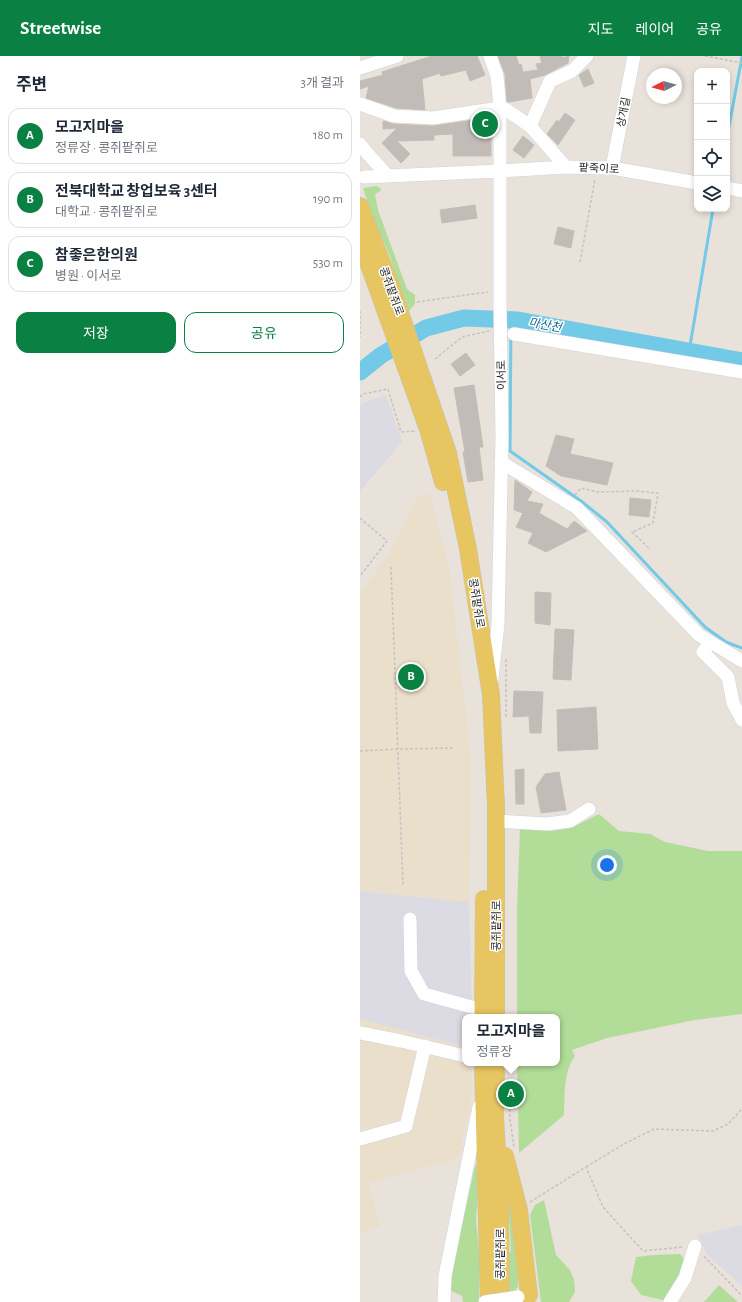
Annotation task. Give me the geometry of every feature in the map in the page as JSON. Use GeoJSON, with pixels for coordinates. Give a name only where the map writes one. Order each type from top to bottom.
{"type":"FeatureCollection","features":[{"type":"Feature","properties":{"kind":"main road","name":"콩쥐팥쥐로"},"geometry":{"type":"LineString","coordinates":[[360,206],[411,363],[448,453],[468,549],[491,694],[496,821],[487,1014]]}},
{"type":"Feature","properties":{"kind":"main road","name":"콩쥐팥쥐로"},"geometry":{"type":"LineString","coordinates":[[360,240],[366,264],[396,320]]}},
{"type":"Feature","properties":{"kind":"main road","name":"콩쥐팥쥐로"},"geometry":{"type":"LineString","coordinates":[[411,363],[446,493],[466,591],[480,694],[485,795],[487,1014]]}},
{"type":"Feature","properties":{"kind":"main road","name":"콩쥐팥쥐로"},"geometry":{"type":"LineString","coordinates":[[483,1066],[489,1302]]}},
{"type":"Feature","properties":{"kind":"main road","name":"콩쥐팥쥐로"},"geometry":{"type":"LineString","coordinates":[[496,1066],[495,1116],[500,1212],[501,1302]]}},
{"type":"Feature","properties":{"kind":"main road"},"geometry":{"type":"LineString","coordinates":[[495,1116],[519,1210],[525,1298]]}},
{"type":"Feature","properties":{"kind":"street"},"geometry":{"type":"LineString","coordinates":[[360,68],[397,56]]}},
{"type":"Feature","properties":{"kind":"street","name":"이서로"},"geometry":{"type":"LineString","coordinates":[[490,56],[497,76],[500,108],[500,330],[502,436],[498,624],[491,694]]}},
{"type":"Feature","properties":{"kind":"street"},"geometry":{"type":"LineString","coordinates":[[530,126],[550,81],[572,71],[587,56]]}},
{"type":"Feature","properties":{"kind":"street","name":"상개길"},"geometry":{"type":"LineString","coordinates":[[612,168],[634,56]]}},
{"type":"Feature","properties":{"kind":"street"},"geometry":{"type":"LineString","coordinates":[[360,104],[394,116],[433,118],[500,108],[505,109],[530,126],[566,167]]}},
{"type":"Feature","properties":{"kind":"street"},"geometry":{"type":"LineString","coordinates":[[360,144],[388,176]]}},
{"type":"Feature","properties":{"kind":"street","name":"팥죽이로"},"geometry":{"type":"LineString","coordinates":[[364,177],[566,167],[597,167],[612,168],[694,182]]}},
{"type":"Feature","properties":{"kind":"street"},"geometry":{"type":"LineString","coordinates":[[730,189],[742,191]]}},
{"type":"Feature","properties":{"kind":"street"},"geometry":{"type":"LineString","coordinates":[[514,334],[742,372]]}},
{"type":"Feature","properties":{"kind":"street"},"geometry":{"type":"LineString","coordinates":[[502,462],[577,508],[699,635],[742,662]]}},
{"type":"Feature","properties":{"kind":"street"},"geometry":{"type":"LineString","coordinates":[[710,642],[703,652],[728,677],[733,703],[742,720]]}},
{"type":"Feature","properties":{"kind":"street"},"geometry":{"type":"LineString","coordinates":[[496,821],[547,824],[570,821],[589,809]]}},
{"type":"Feature","properties":{"kind":"street"},"geometry":{"type":"LineString","coordinates":[[410,919],[411,971],[424,994],[484,1014]]}},
{"type":"Feature","properties":{"kind":"street"},"geometry":{"type":"LineString","coordinates":[[360,1033],[462,1055]]}},
{"type":"Feature","properties":{"kind":"street"},"geometry":{"type":"LineString","coordinates":[[360,1139],[406,1126],[425,1046]]}},
{"type":"Feature","properties":{"kind":"street"},"geometry":{"type":"LineString","coordinates":[[444,1302],[445,1276],[483,1091]]}},
{"type":"Feature","properties":{"kind":"street"},"geometry":{"type":"LineString","coordinates":[[670,1302],[685,1278],[695,1246]]}},
{"type":"Feature","properties":{"kind":"street"},"geometry":{"type":"LineString","coordinates":[[485,1302],[525,1298]]}},
{"type":"Feature","properties":{"kind":"path"},"geometry":{"type":"LineString","coordinates":[[705,56],[742,63]]}},
{"type":"Feature","properties":{"kind":"path"},"geometry":{"type":"LineString","coordinates":[[580,262],[597,167]]}},
{"type":"Feature","properties":{"kind":"path"},"geometry":{"type":"LineString","coordinates":[[417,302],[500,291]]}},
{"type":"Feature","properties":{"kind":"path"},"geometry":{"type":"LineString","coordinates":[[360,311],[360,338]]}},
{"type":"Feature","properties":{"kind":"path"},"geometry":{"type":"LineString","coordinates":[[435,358],[462,337],[486,330],[500,330]]}},
{"type":"Feature","properties":{"kind":"path"},"geometry":{"type":"LineString","coordinates":[[360,397],[363,394],[388,389],[401,432],[428,429]]}},
{"type":"Feature","properties":{"kind":"path"},"geometry":{"type":"LineString","coordinates":[[578,491],[581,488],[598,492],[636,490],[658,494],[653,523],[632,532],[649,548]]}},
{"type":"Feature","properties":{"kind":"path"},"geometry":{"type":"LineString","coordinates":[[360,518],[388,541],[360,576]]}},
{"type":"Feature","properties":{"kind":"path"},"geometry":{"type":"LineString","coordinates":[[391,567],[403,885]]}},
{"type":"Feature","properties":{"kind":"path"},"geometry":{"type":"LineString","coordinates":[[360,751],[454,748]]}},
{"type":"Feature","properties":{"kind":"path"},"geometry":{"type":"LineString","coordinates":[[509,1097],[510,1118],[515,1153]]}},
{"type":"Feature","properties":{"kind":"path"},"geometry":{"type":"LineString","coordinates":[[519,1210],[624,1144],[654,1129],[713,1131],[728,1124],[742,1109]]}},
{"type":"Feature","properties":{"kind":"path"},"geometry":{"type":"LineString","coordinates":[[586,1167],[603,1207],[643,1251],[695,1246],[742,1296]]}},
{"type":"Feature","properties":{"kind":"shaded area"},"geometry":{"type":"Polygon","coordinates":[[[386,395],[402,442],[360,491],[360,405],[386,395]]]}},
{"type":"Feature","properties":{"kind":"shaded area"},"geometry":{"type":"Polygon","coordinates":[[[429,493],[449,567],[471,761],[469,902],[360,891],[360,594],[391,551],[417,497],[429,493]]]}},
{"type":"Feature","properties":{"kind":"shaded area"},"geometry":{"type":"Polygon","coordinates":[[[360,891],[469,902],[472,1014],[462,1014],[462,1046],[360,1019],[360,891]]]}},
{"type":"Feature","properties":{"kind":"shaded area"},"geometry":{"type":"Polygon","coordinates":[[[360,1019],[462,1046],[462,1066],[472,1066],[471,1102],[459,1158],[368,1183],[380,1227],[360,1232],[360,1019]]]}},
{"type":"Feature","properties":{"kind":"shaded area"},"geometry":{"type":"Polygon","coordinates":[[[742,1225],[742,1286],[707,1254],[697,1235],[742,1225]]]}},
{"type":"Feature","properties":{"kind":"green space"},"geometry":{"type":"Polygon","coordinates":[[[377,186],[382,190],[375,194],[378,210],[407,289],[415,295],[415,304],[408,312],[389,254],[373,218],[363,188],[377,186]]]}},
{"type":"Feature","properties":{"kind":"green space"},"geometry":{"type":"Polygon","coordinates":[[[599,814],[619,831],[650,834],[665,842],[708,851],[742,851],[742,1014],[695,1020],[607,1038],[572,1050],[575,1056],[568,1070],[564,1115],[519,1153],[517,1066],[560,1066],[560,1014],[517,1014],[517,909],[520,828],[551,831],[571,828],[599,814]]]}},
{"type":"Feature","properties":{"kind":"green space"},"geometry":{"type":"Polygon","coordinates":[[[479,1161],[480,1168],[476,1220],[480,1262],[479,1302],[463,1302],[462,1296],[451,1291],[450,1279],[475,1166],[479,1161]]]}},
{"type":"Feature","properties":{"kind":"green space"},"geometry":{"type":"Polygon","coordinates":[[[506,1175],[518,1258],[518,1287],[514,1291],[515,1302],[505,1302],[505,1257],[511,1251],[509,1216],[506,1205],[506,1175]]]}},
{"type":"Feature","properties":{"kind":"green space"},"geometry":{"type":"Polygon","coordinates":[[[544,1200],[556,1255],[570,1270],[574,1280],[575,1292],[569,1302],[541,1302],[530,1215],[535,1205],[544,1200]]]}},
{"type":"Feature","properties":{"kind":"green space"},"geometry":{"type":"Polygon","coordinates":[[[680,1254],[684,1259],[677,1280],[667,1301],[641,1295],[631,1281],[636,1257],[680,1254]]]}},
{"type":"Feature","properties":{"kind":"green space"},"geometry":{"type":"Polygon","coordinates":[[[719,1285],[738,1302],[704,1302],[719,1285]]]}},
{"type":"Feature","properties":{"kind":"building"},"geometry":{"type":"Polygon","coordinates":[[[432,56],[477,56],[485,75],[470,81],[466,70],[441,76],[440,73],[422,79],[425,110],[396,108],[366,98],[369,86],[360,89],[360,81],[383,75],[382,72],[432,56]]]}},
{"type":"Feature","properties":{"kind":"building"},"geometry":{"type":"Polygon","coordinates":[[[498,56],[516,56],[519,65],[521,64],[523,72],[538,70],[536,64],[542,63],[540,56],[562,56],[562,58],[569,56],[568,63],[545,75],[530,79],[532,98],[507,102],[505,74],[498,56]]]}},
{"type":"Feature","properties":{"kind":"building"},"geometry":{"type":"Polygon","coordinates":[[[588,69],[594,83],[584,87],[579,75],[588,69]]]}},
{"type":"Feature","properties":{"kind":"building"},"geometry":{"type":"Polygon","coordinates":[[[565,113],[575,120],[558,145],[547,134],[557,120],[559,122],[565,113]]]}},
{"type":"Feature","properties":{"kind":"building"},"geometry":{"type":"Polygon","coordinates":[[[487,118],[488,135],[491,135],[491,156],[453,156],[453,134],[434,135],[434,140],[397,141],[410,154],[401,163],[382,143],[397,128],[383,129],[383,121],[394,124],[433,126],[487,118]]]}},
{"type":"Feature","properties":{"kind":"building"},"geometry":{"type":"Polygon","coordinates":[[[523,136],[534,145],[524,158],[513,150],[523,136]]]}},
{"type":"Feature","properties":{"kind":"building"},"geometry":{"type":"Polygon","coordinates":[[[475,205],[477,218],[442,223],[440,210],[475,205]]]}},
{"type":"Feature","properties":{"kind":"building"},"geometry":{"type":"Polygon","coordinates":[[[558,227],[574,231],[571,248],[554,244],[558,227]]]}},
{"type":"Feature","properties":{"kind":"building"},"geometry":{"type":"Polygon","coordinates":[[[466,353],[475,365],[460,376],[451,364],[466,353]]]}},
{"type":"Feature","properties":{"kind":"building"},"geometry":{"type":"Polygon","coordinates":[[[474,385],[483,447],[479,447],[483,480],[468,482],[463,452],[465,452],[454,388],[474,385]]]}},
{"type":"Feature","properties":{"kind":"building"},"geometry":{"type":"Polygon","coordinates":[[[556,435],[574,439],[570,454],[613,463],[607,485],[561,476],[546,466],[556,435]]]}},
{"type":"Feature","properties":{"kind":"building"},"geometry":{"type":"Polygon","coordinates":[[[515,480],[532,492],[527,501],[543,504],[539,513],[567,529],[574,521],[587,531],[546,552],[528,543],[533,533],[516,527],[523,513],[514,510],[515,480]]]}},
{"type":"Feature","properties":{"kind":"building"},"geometry":{"type":"Polygon","coordinates":[[[630,498],[651,500],[649,517],[629,515],[630,498]]]}},
{"type":"Feature","properties":{"kind":"building"},"geometry":{"type":"Polygon","coordinates":[[[535,592],[551,593],[550,625],[535,623],[535,592]]]}},
{"type":"Feature","properties":{"kind":"building"},"geometry":{"type":"Polygon","coordinates":[[[555,629],[574,630],[571,680],[553,679],[555,629]]]}},
{"type":"Feature","properties":{"kind":"building"},"geometry":{"type":"Polygon","coordinates":[[[514,691],[543,692],[541,733],[530,733],[529,716],[513,717],[514,691]]]}},
{"type":"Feature","properties":{"kind":"building"},"geometry":{"type":"Polygon","coordinates":[[[596,707],[598,749],[558,751],[557,710],[596,707]]]}},
{"type":"Feature","properties":{"kind":"building"},"geometry":{"type":"Polygon","coordinates":[[[524,769],[524,804],[516,804],[515,770],[524,769]]]}},
{"type":"Feature","properties":{"kind":"building"},"geometry":{"type":"Polygon","coordinates":[[[559,772],[566,810],[541,813],[536,787],[545,774],[559,772]]]}},
{"type":"Feature","properties":{"kind":"waterway"},"geometry":{"type":"LineString","coordinates":[[730,121],[742,57]]}},
{"type":"Feature","properties":{"kind":"waterway"},"geometry":{"type":"LineString","coordinates":[[689,352],[712,212]]}},
{"type":"Feature","properties":{"kind":"waterway","name":"마산천"},"geometry":{"type":"LineString","coordinates":[[360,372],[380,356],[426,328],[464,318],[518,320],[742,361]]}},
{"type":"Feature","properties":{"kind":"waterway"},"geometry":{"type":"LineString","coordinates":[[511,320],[510,451],[581,501],[607,522],[705,627],[726,642],[742,648]]}},
{"type":"Feature","properties":{"kind":"place","name":"참좋은한의원"},"geometry":{"type":"Point","coordinates":[485,124]}},
{"type":"Feature","properties":{"kind":"place","name":"전북대학교 창업보육 3센터"},"geometry":{"type":"Point","coordinates":[411,677]}},
{"type":"Feature","properties":{"kind":"place","name":"모고지마을"},"geometry":{"type":"Point","coordinates":[511,1094]}}]}
